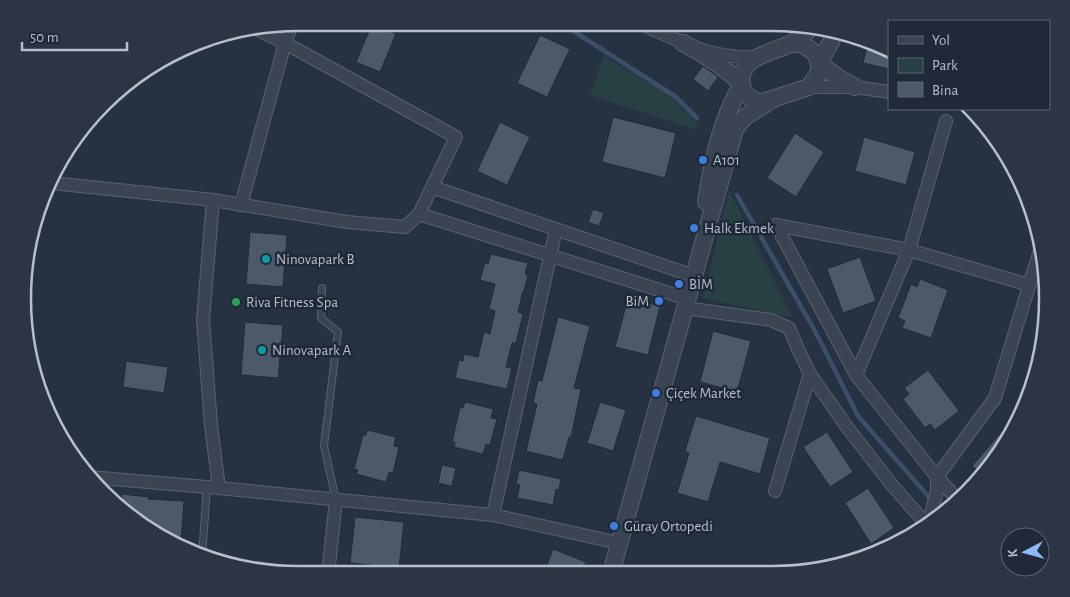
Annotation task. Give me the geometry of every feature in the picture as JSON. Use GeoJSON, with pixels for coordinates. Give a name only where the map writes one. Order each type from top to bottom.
{"type":"FeatureCollection","features":[{"type":"Feature","properties":{"kind":"street"},"geometry":{"type":"LineString","coordinates":[[663,31],[698,51],[742,84]]}},
{"type":"Feature","properties":{"kind":"street"},"geometry":{"type":"LineString","coordinates":[[241,205],[289,32]]}},
{"type":"Feature","properties":{"kind":"street"},"geometry":{"type":"LineString","coordinates":[[57,184],[212,200],[347,222],[405,227],[419,214],[456,137],[266,34]]}},
{"type":"Feature","properties":{"kind":"street"},"geometry":{"type":"LineString","coordinates":[[804,34],[791,44],[764,54],[750,62],[743,70],[741,81],[743,90],[748,96],[755,101],[763,102],[809,87],[855,87],[888,92]]}},
{"type":"Feature","properties":{"kind":"street"},"geometry":{"type":"LineString","coordinates":[[819,62],[832,38]]}},
{"type":"Feature","properties":{"kind":"street"},"geometry":{"type":"LineString","coordinates":[[683,43],[724,56],[758,57]]}},
{"type":"Feature","properties":{"kind":"street"},"geometry":{"type":"LineString","coordinates":[[791,44],[802,44],[816,53],[819,62],[819,72],[809,87]]}},
{"type":"Feature","properties":{"kind":"street"},"geometry":{"type":"LineString","coordinates":[[819,62],[836,76],[855,87]]}},
{"type":"Feature","properties":{"kind":"street"},"geometry":{"type":"LineString","coordinates":[[694,276],[710,175],[726,115],[742,84]]}},
{"type":"Feature","properties":{"kind":"street"},"geometry":{"type":"LineString","coordinates":[[613,566],[735,129],[745,117],[772,100]]}},
{"type":"Feature","properties":{"kind":"street"},"geometry":{"type":"LineString","coordinates":[[856,375],[909,250],[946,121]]}},
{"type":"Feature","properties":{"kind":"street"},"geometry":{"type":"LineString","coordinates":[[432,187],[694,276]]}},
{"type":"Feature","properties":{"kind":"street"},"geometry":{"type":"LineString","coordinates":[[212,200],[203,320],[211,425],[213,488]]}},
{"type":"Feature","properties":{"kind":"street"},"geometry":{"type":"LineString","coordinates":[[419,214],[550,254],[687,303],[771,320],[789,328],[810,374],[847,427],[892,485],[922,519]]}},
{"type":"Feature","properties":{"kind":"street"},"geometry":{"type":"LineString","coordinates":[[953,494],[856,375],[776,225],[909,250],[1029,285]]}},
{"type":"Feature","properties":{"kind":"street"},"geometry":{"type":"LineString","coordinates":[[493,515],[556,229]]}},
{"type":"Feature","properties":{"kind":"street"},"geometry":{"type":"LineString","coordinates":[[931,513],[937,491],[937,477],[995,398],[1036,263]]}},
{"type":"Feature","properties":{"kind":"street"},"geometry":{"type":"LineString","coordinates":[[774,491],[810,374]]}},
{"type":"Feature","properties":{"kind":"street"},"geometry":{"type":"LineString","coordinates":[[101,478],[493,515],[619,542]]}},
{"type":"Feature","properties":{"kind":"street"},"geometry":{"type":"LineString","coordinates":[[329,566],[336,500]]}},
{"type":"Feature","properties":{"kind":"lane"},"geometry":{"type":"LineString","coordinates":[[322,288],[321,318],[338,332],[324,446],[336,500]]}},
{"type":"Feature","properties":{"kind":"lane"},"geometry":{"type":"LineString","coordinates":[[203,548],[213,488]]}},
{"type":"Feature","properties":{"kind":"green space"},"geometry":{"type":"Polygon","coordinates":[[[604,56],[675,98],[697,122],[696,130],[590,95],[604,56]]]}},
{"type":"Feature","properties":{"kind":"green space"},"geometry":{"type":"Polygon","coordinates":[[[729,190],[793,318],[703,298],[729,190]]]}},
{"type":"Feature","properties":{"kind":"building"},"geometry":{"type":"Polygon","coordinates":[[[369,31],[389,31],[396,34],[380,72],[356,62],[369,31]]]}},
{"type":"Feature","properties":{"kind":"building"},"geometry":{"type":"Polygon","coordinates":[[[540,35],[570,49],[547,97],[517,83],[540,35]]]}},
{"type":"Feature","properties":{"kind":"building"},"geometry":{"type":"Polygon","coordinates":[[[866,49],[888,58],[888,69],[863,63],[866,49]]]}},
{"type":"Feature","properties":{"kind":"building"},"geometry":{"type":"Polygon","coordinates":[[[703,66],[718,77],[708,91],[693,79],[703,66]]]}},
{"type":"Feature","properties":{"kind":"building"},"geometry":{"type":"Polygon","coordinates":[[[613,117],[676,133],[665,178],[602,162],[613,117]]]}},
{"type":"Feature","properties":{"kind":"building"},"geometry":{"type":"Polygon","coordinates":[[[500,122],[530,137],[507,185],[477,171],[500,122]]]}},
{"type":"Feature","properties":{"kind":"building"},"geometry":{"type":"Polygon","coordinates":[[[795,133],[824,152],[796,197],[767,178],[795,133]]]}},
{"type":"Feature","properties":{"kind":"building"},"geometry":{"type":"Polygon","coordinates":[[[864,137],[915,152],[906,185],[855,171],[864,137]]]}},
{"type":"Feature","properties":{"kind":"building"},"geometry":{"type":"Polygon","coordinates":[[[593,209],[604,213],[599,226],[588,222],[593,209]]]}},
{"type":"Feature","properties":{"kind":"building","name":"Ninovapark B"},"geometry":{"type":"Polygon","coordinates":[[[250,232],[287,235],[283,287],[246,284],[250,232]]]}},
{"type":"Feature","properties":{"kind":"building"},"geometry":{"type":"Polygon","coordinates":[[[491,254],[528,263],[525,274],[528,275],[518,312],[523,314],[516,343],[512,343],[506,367],[512,368],[507,389],[455,378],[459,360],[463,361],[464,354],[478,357],[484,332],[490,334],[495,311],[489,309],[495,284],[480,280],[485,263],[488,264],[491,254]]]}},
{"type":"Feature","properties":{"kind":"building"},"geometry":{"type":"Polygon","coordinates":[[[860,257],[876,301],[843,313],[827,269],[860,257]]]}},
{"type":"Feature","properties":{"kind":"building"},"geometry":{"type":"Polygon","coordinates":[[[920,279],[948,290],[931,338],[902,328],[905,321],[898,318],[911,284],[917,287],[920,279]]]}},
{"type":"Feature","properties":{"kind":"building"},"geometry":{"type":"Polygon","coordinates":[[[628,298],[660,306],[648,355],[615,347],[628,298]]]}},
{"type":"Feature","properties":{"kind":"building"},"geometry":{"type":"Polygon","coordinates":[[[558,317],[590,326],[574,388],[581,389],[571,438],[569,437],[563,460],[526,451],[537,404],[533,403],[538,380],[542,381],[558,317]]]}},
{"type":"Feature","properties":{"kind":"building","name":"Ninovapark A"},"geometry":{"type":"Polygon","coordinates":[[[245,322],[283,325],[278,378],[241,375],[245,322]]]}},
{"type":"Feature","properties":{"kind":"building"},"geometry":{"type":"Polygon","coordinates":[[[713,331],[751,341],[737,392],[700,382],[713,331]]]}},
{"type":"Feature","properties":{"kind":"building"},"geometry":{"type":"Polygon","coordinates":[[[126,361],[168,367],[164,393],[123,387],[126,361]]]}},
{"type":"Feature","properties":{"kind":"building"},"geometry":{"type":"Polygon","coordinates":[[[928,370],[959,411],[935,430],[930,424],[925,428],[903,399],[909,394],[904,388],[928,370]]]}},
{"type":"Feature","properties":{"kind":"building"},"geometry":{"type":"Polygon","coordinates":[[[465,402],[493,409],[491,418],[497,419],[490,445],[486,444],[483,454],[454,447],[455,442],[452,442],[460,407],[463,408],[465,402]]]}},
{"type":"Feature","properties":{"kind":"building"},"geometry":{"type":"Polygon","coordinates":[[[600,402],[626,410],[613,451],[587,443],[600,402]]]}},
{"type":"Feature","properties":{"kind":"building"},"geometry":{"type":"Polygon","coordinates":[[[696,416],[770,438],[760,474],[720,462],[708,502],[677,493],[689,453],[685,451],[696,416]]]}},
{"type":"Feature","properties":{"kind":"building"},"geometry":{"type":"Polygon","coordinates":[[[1005,427],[994,447],[977,470],[972,466],[1005,427]]]}},
{"type":"Feature","properties":{"kind":"building"},"geometry":{"type":"Polygon","coordinates":[[[367,430],[396,437],[394,446],[399,447],[393,473],[389,472],[386,482],[356,474],[358,470],[354,469],[363,435],[366,435],[367,430]]]}},
{"type":"Feature","properties":{"kind":"building"},"geometry":{"type":"Polygon","coordinates":[[[827,432],[853,472],[830,487],[803,447],[827,432]]]}},
{"type":"Feature","properties":{"kind":"building"},"geometry":{"type":"Polygon","coordinates":[[[442,465],[456,468],[452,486],[438,483],[442,465]]]}},
{"type":"Feature","properties":{"kind":"building"},"geometry":{"type":"Polygon","coordinates":[[[519,470],[561,479],[559,490],[556,489],[553,505],[517,498],[520,485],[516,484],[519,470]]]}},
{"type":"Feature","properties":{"kind":"building"},"geometry":{"type":"Polygon","coordinates":[[[868,488],[894,528],[871,544],[845,503],[868,488]]]}},
{"type":"Feature","properties":{"kind":"building"},"geometry":{"type":"Polygon","coordinates":[[[122,494],[149,497],[148,499],[184,501],[181,539],[150,521],[122,499],[122,494]]]}},
{"type":"Feature","properties":{"kind":"building"},"geometry":{"type":"Polygon","coordinates":[[[355,517],[404,522],[399,566],[350,563],[355,517]]]}},
{"type":"Feature","properties":{"kind":"building"},"geometry":{"type":"Polygon","coordinates":[[[553,549],[586,562],[584,566],[547,566],[553,549]]]}},
{"type":"Feature","properties":{"kind":"waterway"},"geometry":{"type":"LineString","coordinates":[[573,31],[676,97],[697,118]]}},
{"type":"Feature","properties":{"kind":"waterway"},"geometry":{"type":"LineString","coordinates":[[737,195],[815,331],[858,416],[938,507]]}},
{"type":"Feature","properties":{"kind":"place","name":"A101"},"geometry":{"type":"Point","coordinates":[703,160]}},
{"type":"Feature","properties":{"kind":"place","name":"Halk Ekmek"},"geometry":{"type":"Point","coordinates":[694,228]}},
{"type":"Feature","properties":{"kind":"place","name":"Ninovapark B"},"geometry":{"type":"Point","coordinates":[266,259]}},
{"type":"Feature","properties":{"kind":"place","name":"BİM"},"geometry":{"type":"Point","coordinates":[679,284]}},
{"type":"Feature","properties":{"kind":"place","name":"BiM"},"geometry":{"type":"Point","coordinates":[659,301]}},
{"type":"Feature","properties":{"kind":"place","name":"Riva Fitness Spa"},"geometry":{"type":"Point","coordinates":[236,302]}},
{"type":"Feature","properties":{"kind":"place","name":"Ninovapark A"},"geometry":{"type":"Point","coordinates":[262,350]}},
{"type":"Feature","properties":{"kind":"place","name":"Çiçek Market"},"geometry":{"type":"Point","coordinates":[656,393]}},
{"type":"Feature","properties":{"kind":"place","name":"Güray Ortopedi"},"geometry":{"type":"Point","coordinates":[614,526]}}]}
